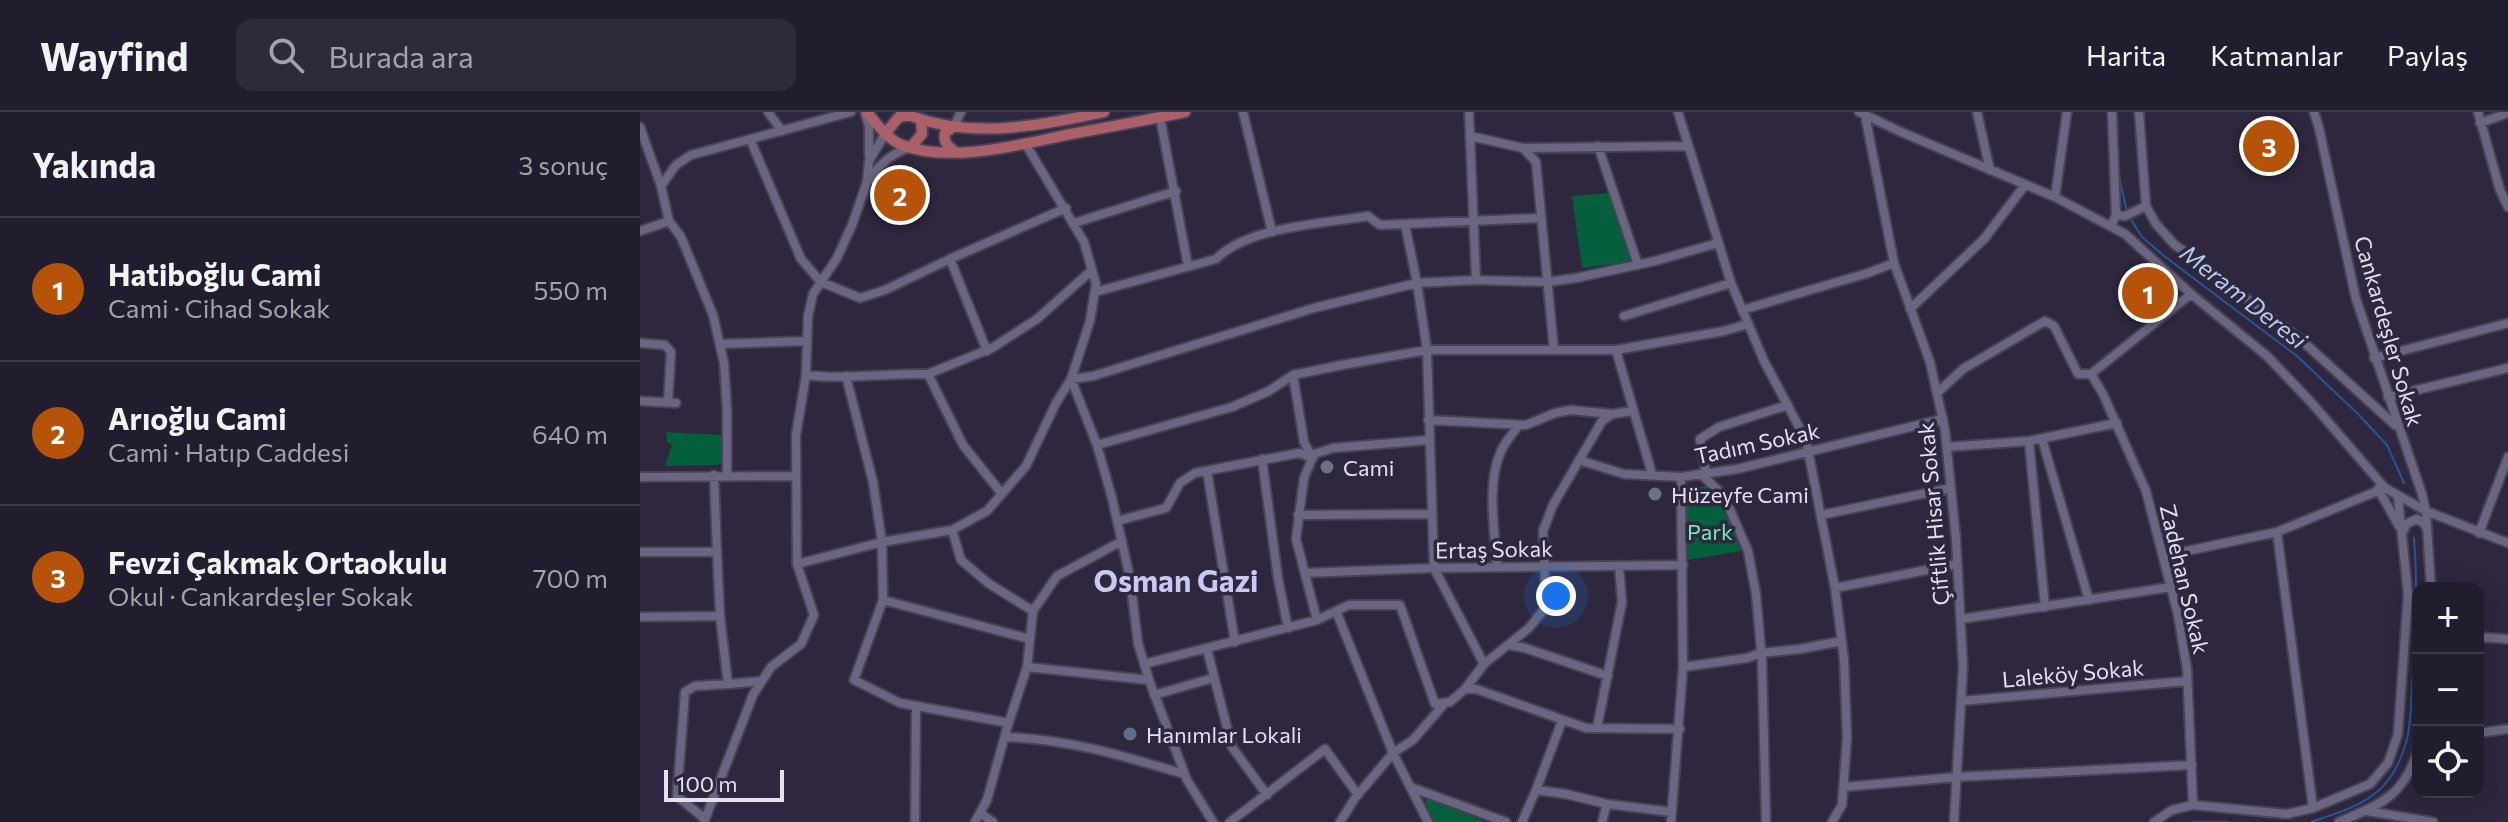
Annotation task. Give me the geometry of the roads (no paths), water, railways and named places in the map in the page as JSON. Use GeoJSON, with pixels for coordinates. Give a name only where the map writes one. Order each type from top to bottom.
{"type":"FeatureCollection","features":[{"type":"Feature","properties":{"kind":"main road"},"geometry":{"type":"LineString","coordinates":[[866,112],[885,134],[901,145],[954,152],[1025,143],[1185,112]]}},
{"type":"Feature","properties":{"kind":"main road"},"geometry":{"type":"LineString","coordinates":[[885,134],[896,120],[912,115],[954,126],[990,129],[1019,128],[1104,112]]}},
{"type":"Feature","properties":{"kind":"main road"},"geometry":{"type":"LineString","coordinates":[[911,147],[922,134],[912,115]]}},
{"type":"Feature","properties":{"kind":"main road"},"geometry":{"type":"LineString","coordinates":[[954,126],[945,133],[944,139],[954,152]]}},
{"type":"Feature","properties":{"kind":"street"},"geometry":{"type":"LineString","coordinates":[[768,112],[782,131]]}},
{"type":"Feature","properties":{"kind":"street"},"geometry":{"type":"LineString","coordinates":[[661,186],[676,165],[691,155],[851,112]]}},
{"type":"Feature","properties":{"kind":"street"},"geometry":{"type":"LineString","coordinates":[[866,112],[869,126],[867,182]]}},
{"type":"Feature","properties":{"kind":"street"},"geometry":{"type":"LineString","coordinates":[[954,126],[961,112]]}},
{"type":"Feature","properties":{"kind":"street"},"geometry":{"type":"LineString","coordinates":[[1243,112],[1272,232]]}},
{"type":"Feature","properties":{"kind":"street"},"geometry":{"type":"LineString","coordinates":[[1469,112],[1476,280]]}},
{"type":"Feature","properties":{"kind":"street"},"geometry":{"type":"LineString","coordinates":[[1678,112],[1731,283],[1806,440],[1835,588],[1842,641],[1847,738],[1842,805],[1832,822]]}},
{"type":"Feature","properties":{"kind":"street"},"geometry":{"type":"LineString","coordinates":[[1977,112],[1990,170]]}},
{"type":"Feature","properties":{"kind":"street"},"geometry":{"type":"LineString","coordinates":[[2055,197],[2067,112]]}},
{"type":"Feature","properties":{"kind":"street"},"geometry":{"type":"LineString","coordinates":[[2112,112],[2120,216]]}},
{"type":"Feature","properties":{"kind":"street"},"geometry":{"type":"LineString","coordinates":[[2139,112],[2143,208],[2156,224],[2174,244],[2299,338],[2399,429]]}},
{"type":"Feature","properties":{"kind":"street","name":"Cankardeşler Sokak"},"geometry":{"type":"LineString","coordinates":[[2314,112],[2356,299],[2422,494],[2431,582]]}},
{"type":"Feature","properties":{"kind":"street"},"geometry":{"type":"LineString","coordinates":[[2478,112],[2500,190],[2508,207]]}},
{"type":"Feature","properties":{"kind":"street"},"geometry":{"type":"LineString","coordinates":[[1863,113],[2055,197],[2125,234],[2191,294],[2267,356],[2310,401],[2382,489],[2402,534]]}},
{"type":"Feature","properties":{"kind":"street","name":"Çiftlik Hisar Sokak"},"geometry":{"type":"LineString","coordinates":[[1863,113],[1894,263],[1930,362],[1947,447],[1963,666],[1954,822]]}},
{"type":"Feature","properties":{"kind":"street"},"geometry":{"type":"LineString","coordinates":[[2480,123],[2508,113]]}},
{"type":"Feature","properties":{"kind":"street"},"geometry":{"type":"LineString","coordinates":[[1160,117],[1188,266]]}},
{"type":"Feature","properties":{"kind":"street"},"geometry":{"type":"LineString","coordinates":[[640,127],[661,186],[669,221],[681,237],[713,315],[724,363],[727,475]]}},
{"type":"Feature","properties":{"kind":"street"},"geometry":{"type":"LineString","coordinates":[[869,161],[885,134]]}},
{"type":"Feature","properties":{"kind":"street"},"geometry":{"type":"LineString","coordinates":[[1470,136],[1523,148],[1688,146]]}},
{"type":"Feature","properties":{"kind":"street"},"geometry":{"type":"LineString","coordinates":[[750,139],[801,259],[821,282],[860,298],[885,290],[1066,208]]}},
{"type":"Feature","properties":{"kind":"street"},"geometry":{"type":"LineString","coordinates":[[797,564],[882,542],[952,530],[987,511],[1026,466],[1071,379],[1090,321],[1096,284],[1084,242],[1025,143]]}},
{"type":"Feature","properties":{"kind":"street"},"geometry":{"type":"LineString","coordinates":[[1598,146],[1638,265]]}},
{"type":"Feature","properties":{"kind":"street"},"geometry":{"type":"LineString","coordinates":[[762,681],[695,686],[685,692],[677,796],[705,821],[753,695],[762,681],[771,667],[801,644],[814,615],[797,564],[796,476],[796,435],[806,375],[808,316],[813,294],[837,258],[867,182],[894,153],[911,147]]}},
{"type":"Feature","properties":{"kind":"street"},"geometry":{"type":"LineString","coordinates":[[1523,148],[1536,162],[1554,350]]}},
{"type":"Feature","properties":{"kind":"street"},"geometry":{"type":"LineString","coordinates":[[1910,309],[1984,239],[2025,185]]}},
{"type":"Feature","properties":{"kind":"street"},"geometry":{"type":"LineString","coordinates":[[1074,223],[1176,191]]}},
{"type":"Feature","properties":{"kind":"street"},"geometry":{"type":"LineString","coordinates":[[2111,226],[2120,216],[2143,208]]}},
{"type":"Feature","properties":{"kind":"street"},"geometry":{"type":"LineString","coordinates":[[1095,292],[1216,259],[1228,247],[1272,232],[1368,216],[1380,225],[1540,218]]}},
{"type":"Feature","properties":{"kind":"street"},"geometry":{"type":"LineString","coordinates":[[640,231],[669,221]]}},
{"type":"Feature","properties":{"kind":"street"},"geometry":{"type":"LineString","coordinates":[[1405,224],[1427,350],[1434,568],[1484,664]]}},
{"type":"Feature","properties":{"kind":"street"},"geometry":{"type":"LineString","coordinates":[[1071,379],[1093,376],[1314,308],[1417,283],[1476,280],[1547,282],[1638,265],[1718,243]]}},
{"type":"Feature","properties":{"kind":"street"},"geometry":{"type":"LineString","coordinates":[[950,259],[987,351]]}},
{"type":"Feature","properties":{"kind":"street"},"geometry":{"type":"LineString","coordinates":[[1742,310],[1894,263]]}},
{"type":"Feature","properties":{"kind":"street"},"geometry":{"type":"LineString","coordinates":[[806,375],[928,374],[987,351],[1037,319],[1092,270]]}},
{"type":"Feature","properties":{"kind":"street"},"geometry":{"type":"LineString","coordinates":[[1624,316],[1731,283]]}},
{"type":"Feature","properties":{"kind":"street"},"geometry":{"type":"LineString","coordinates":[[2091,374],[2191,294]]}},
{"type":"Feature","properties":{"kind":"street","name":"Zadehan Sokak"},"geometry":{"type":"LineString","coordinates":[[1937,393],[1963,369],[2045,321],[2054,326],[2078,374],[2091,374],[2117,423],[2146,491],[2178,615],[2187,681],[2193,805]]}},
{"type":"Feature","properties":{"kind":"street"},"geometry":{"type":"LineString","coordinates":[[2374,358],[2508,323]]}},
{"type":"Feature","properties":{"kind":"street"},"geometry":{"type":"LineString","coordinates":[[1097,445],[1232,407],[1269,391],[1293,375],[1427,350],[1616,350],[1748,324]]}},
{"type":"Feature","properties":{"kind":"street"},"geometry":{"type":"LineString","coordinates":[[720,344],[807,341]]}},
{"type":"Feature","properties":{"kind":"street"},"geometry":{"type":"LineString","coordinates":[[640,343],[665,345],[671,352],[672,403],[640,401]]}},
{"type":"Feature","properties":{"kind":"street"},"geometry":{"type":"LineString","coordinates":[[1616,350],[1652,474]]}},
{"type":"Feature","properties":{"kind":"street"},"geometry":{"type":"LineString","coordinates":[[2388,397],[2508,368]]}},
{"type":"Feature","properties":{"kind":"street"},"geometry":{"type":"LineString","coordinates":[[928,374],[963,445],[1002,494]]}},
{"type":"Feature","properties":{"kind":"street"},"geometry":{"type":"LineString","coordinates":[[1293,375],[1304,442],[1313,458]]}},
{"type":"Feature","properties":{"kind":"street"},"geometry":{"type":"LineString","coordinates":[[846,376],[873,482],[882,542],[883,600],[854,680],[900,703],[1009,723]]}},
{"type":"Feature","properties":{"kind":"street"},"geometry":{"type":"LineString","coordinates":[[1071,379],[1097,445],[1117,521],[1130,578],[1138,643],[1149,680],[1184,774],[1213,822]]}},
{"type":"Feature","properties":{"kind":"street"},"geometry":{"type":"LineString","coordinates":[[1766,822],[1761,653],[1756,594],[1748,551],[1724,496],[1704,474],[1700,439],[1719,427],[1788,405]]}},
{"type":"Feature","properties":{"kind":"street"},"geometry":{"type":"LineString","coordinates":[[1428,420],[1526,425],[1571,410],[1613,414],[1632,411]]}},
{"type":"Feature","properties":{"kind":"street"},"geometry":{"type":"LineString","coordinates":[[1144,664],[1317,620],[1349,605],[1400,605],[1435,704],[1450,702],[1465,689],[1484,664],[1529,628],[1546,607],[1543,531],[1553,505],[1602,421],[1613,414]]}},
{"type":"Feature","properties":{"kind":"street","name":"Tadım Sokak"},"geometry":{"type":"LineString","coordinates":[[1579,460],[1624,474],[1681,477],[1737,469],[1943,419]]}},
{"type":"Feature","properties":{"kind":"street"},"geometry":{"type":"LineString","coordinates":[[1947,447],[2029,441],[2117,423]]}},
{"type":"Feature","properties":{"kind":"street"},"geometry":{"type":"LineString","coordinates":[[1497,567],[1492,491],[1495,470],[1501,450],[1519,425]]}},
{"type":"Feature","properties":{"kind":"street"},"geometry":{"type":"LineString","coordinates":[[2042,439],[2089,600]]}},
{"type":"Feature","properties":{"kind":"street"},"geometry":{"type":"LineString","coordinates":[[1317,620],[1296,539],[1304,478],[1314,454],[1333,448],[1429,440]]}},
{"type":"Feature","properties":{"kind":"street"},"geometry":{"type":"LineString","coordinates":[[2029,441],[2045,607]]}},
{"type":"Feature","properties":{"kind":"street"},"geometry":{"type":"LineString","coordinates":[[1117,521],[1166,508],[1180,483],[1195,473],[1299,453],[1313,458]]}},
{"type":"Feature","properties":{"kind":"street"},"geometry":{"type":"LineString","coordinates":[[2479,533],[2508,457]]}},
{"type":"Feature","properties":{"kind":"street"},"geometry":{"type":"LineString","coordinates":[[1262,459],[1288,628]]}},
{"type":"Feature","properties":{"kind":"street"},"geometry":{"type":"LineString","coordinates":[[1207,471],[1235,642]]}},
{"type":"Feature","properties":{"kind":"street"},"geometry":{"type":"LineString","coordinates":[[714,475],[720,616],[728,684]]}},
{"type":"Feature","properties":{"kind":"street"},"geometry":{"type":"LineString","coordinates":[[640,477],[796,476]]}},
{"type":"Feature","properties":{"kind":"street"},"geometry":{"type":"LineString","coordinates":[[1671,822],[1683,667],[1681,477]]}},
{"type":"Feature","properties":{"kind":"street"},"geometry":{"type":"LineString","coordinates":[[1821,515],[1951,488]]}},
{"type":"Feature","properties":{"kind":"street"},"geometry":{"type":"LineString","coordinates":[[2163,556],[2277,532],[2382,489],[2426,511],[2508,543]]}},
{"type":"Feature","properties":{"kind":"street"},"geometry":{"type":"LineString","coordinates":[[2154,822],[2172,810],[2193,805],[2287,814],[2313,808],[2370,784],[2388,763],[2398,734],[2408,594],[2398,497]]}},
{"type":"Feature","properties":{"kind":"street"},"geometry":{"type":"LineString","coordinates":[[1298,515],[1432,514]]}},
{"type":"Feature","properties":{"kind":"street"},"geometry":{"type":"LineString","coordinates":[[2402,534],[2406,524],[2417,519],[2424,523],[2427,532]]}},
{"type":"Feature","properties":{"kind":"street"},"geometry":{"type":"LineString","coordinates":[[952,530],[961,560],[988,583],[1033,611]]}},
{"type":"Feature","properties":{"kind":"street"},"geometry":{"type":"LineString","coordinates":[[2277,532],[2313,808]]}},
{"type":"Feature","properties":{"kind":"street"},"geometry":{"type":"LineString","coordinates":[[975,822],[987,800],[1027,667],[1033,611],[1057,576],[1122,541]]}},
{"type":"Feature","properties":{"kind":"street"},"geometry":{"type":"LineString","coordinates":[[640,552],[717,552]]}},
{"type":"Feature","properties":{"kind":"street"},"geometry":{"type":"LineString","coordinates":[[1835,588],[1957,564]]}},
{"type":"Feature","properties":{"kind":"street","name":"Ertaş Sokak"},"geometry":{"type":"LineString","coordinates":[[1305,573],[1683,565]]}},
{"type":"Feature","properties":{"kind":"street"},"geometry":{"type":"LineString","coordinates":[[1597,728],[1622,602],[1619,566]]}},
{"type":"Feature","properties":{"kind":"street"},"geometry":{"type":"LineString","coordinates":[[1961,619],[2171,587]]}},
{"type":"Feature","properties":{"kind":"street"},"geometry":{"type":"LineString","coordinates":[[883,600],[1030,639]]}},
{"type":"Feature","properties":{"kind":"street"},"geometry":{"type":"LineString","coordinates":[[1336,611],[1393,753],[1428,822]]}},
{"type":"Feature","properties":{"kind":"street"},"geometry":{"type":"LineString","coordinates":[[640,617],[720,616]]}},
{"type":"Feature","properties":{"kind":"street"},"geometry":{"type":"LineString","coordinates":[[2484,637],[2508,639]]}},
{"type":"Feature","properties":{"kind":"street"},"geometry":{"type":"LineString","coordinates":[[1683,667],[1842,641]]}},
{"type":"Feature","properties":{"kind":"street"},"geometry":{"type":"LineString","coordinates":[[1509,645],[1608,676]]}},
{"type":"Feature","properties":{"kind":"street"},"geometry":{"type":"LineString","coordinates":[[1207,649],[1232,747],[1267,795]]}},
{"type":"Feature","properties":{"kind":"street"},"geometry":{"type":"LineString","coordinates":[[1027,667],[1149,680]]}},
{"type":"Feature","properties":{"kind":"street"},"geometry":{"type":"LineString","coordinates":[[1154,695],[1213,678]]}},
{"type":"Feature","properties":{"kind":"street","name":"Laleköy Sokak"},"geometry":{"type":"LineString","coordinates":[[1961,701],[2187,681]]}},
{"type":"Feature","properties":{"kind":"street"},"geometry":{"type":"LineString","coordinates":[[1465,689],[1476,689],[1586,728],[1680,729]]}},
{"type":"Feature","properties":{"kind":"street"},"geometry":{"type":"LineString","coordinates":[[1340,822],[1393,753],[1413,740],[1445,703]]}},
{"type":"Feature","properties":{"kind":"street"},"geometry":{"type":"LineString","coordinates":[[915,822],[916,706]]}},
{"type":"Feature","properties":{"kind":"street"},"geometry":{"type":"LineString","coordinates":[[1522,822],[1562,721]]}},
{"type":"Feature","properties":{"kind":"street"},"geometry":{"type":"LineString","coordinates":[[2484,732],[2508,729]]}},
{"type":"Feature","properties":{"kind":"street"},"geometry":{"type":"LineString","coordinates":[[1005,737],[1055,742],[1184,774]]}},
{"type":"Feature","properties":{"kind":"street"},"geometry":{"type":"LineString","coordinates":[[1230,822],[1325,749],[1358,795]]}},
{"type":"Feature","properties":{"kind":"street"},"geometry":{"type":"LineString","coordinates":[[1844,787],[1956,777],[2192,765]]}},
{"type":"Feature","properties":{"kind":"street"},"geometry":{"type":"LineString","coordinates":[[2339,822],[2382,803],[2398,790],[2412,766]]}},
{"type":"Feature","properties":{"kind":"street"},"geometry":{"type":"LineString","coordinates":[[1410,787],[1506,822]]}},
{"type":"Feature","properties":{"kind":"street"},"geometry":{"type":"LineString","coordinates":[[1536,790],[1607,804],[1672,812]]}},
{"type":"Feature","properties":{"kind":"street"},"geometry":{"type":"LineString","coordinates":[[1602,822],[1607,804]]}},
{"type":"Feature","properties":{"kind":"street"},"geometry":{"type":"LineString","coordinates":[[2366,810],[2433,822]]}},
{"type":"Feature","properties":{"kind":"street"},"geometry":{"type":"LineString","coordinates":[[980,813],[993,822]]}},
{"type":"Feature","properties":{"kind":"waterway","name":"Meram Deresi"},"geometry":{"type":"LineString","coordinates":[[2117,112],[2119,176],[2127,212]]}},
{"type":"Feature","properties":{"kind":"waterway","name":"Meram Deresi"},"geometry":{"type":"LineString","coordinates":[[2130,218],[2142,237],[2164,256],[2297,356],[2358,414],[2387,445],[2404,483]]}},
{"type":"Feature","properties":{"kind":"waterway","name":"Meram Deresi"},"geometry":{"type":"LineString","coordinates":[[2311,822],[2371,797],[2392,775],[2404,749],[2410,722],[2415,650],[2414,538]]}},
{"type":"Feature","properties":{"kind":"waterway","name":"Meram Deresi"},"geometry":{"type":"LineString","coordinates":[[2193,822],[2228,822]]}},
{"type":"Feature","properties":{"kind":"place","name":"Fevzi Çakmak Ortaokulu"},"geometry":{"type":"Point","coordinates":[2269,146]}},
{"type":"Feature","properties":{"kind":"place","name":"Arıoğlu Cami"},"geometry":{"type":"Point","coordinates":[900,195]}},
{"type":"Feature","properties":{"kind":"place","name":"Hatiboğlu Cami"},"geometry":{"type":"Point","coordinates":[2148,293]}},
{"type":"Feature","properties":{"kind":"place","name":"Cami"},"geometry":{"type":"Point","coordinates":[1327,467]}},
{"type":"Feature","properties":{"kind":"place","name":"Hüzeyfe Cami"},"geometry":{"type":"Point","coordinates":[1655,494]}},
{"type":"Feature","properties":{"kind":"place","name":"Hanımlar Lokali"},"geometry":{"type":"Point","coordinates":[1130,734]}},
{"type":"Feature","properties":{"kind":"district","name":"Osman Gazi"},"geometry":{"type":"Point","coordinates":[1176,579]}},
{"type":"Feature","properties":{"kind":"park label","name":"Park"},"geometry":{"type":"Point","coordinates":[1710,531]}}]}
